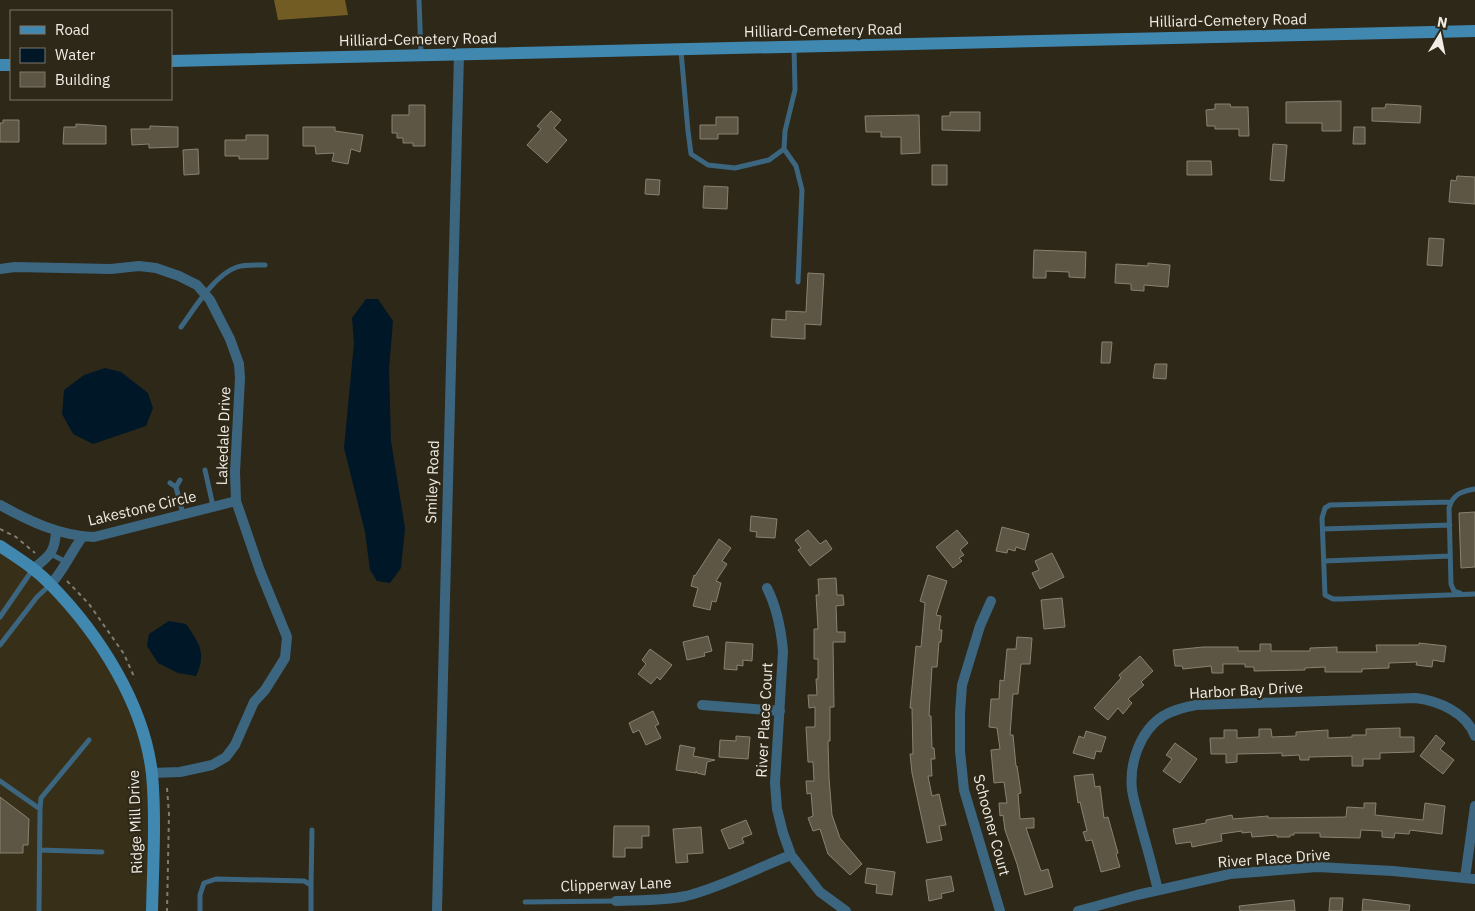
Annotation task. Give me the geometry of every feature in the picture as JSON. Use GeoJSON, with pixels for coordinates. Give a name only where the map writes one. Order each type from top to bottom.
{"type":"FeatureCollection","features":[{"type":"Feature","properties":{"kind":"main road","name":"Hilliard-Cemetery Road"},"geometry":{"type":"LineString","coordinates":[[172,61],[1475,31]]}},
{"type":"Feature","properties":{"kind":"main road","name":"Ridge Mill Drive"},"geometry":{"type":"LineString","coordinates":[[0,546],[33,568],[51,584],[93,635],[116,670],[134,709],[148,753],[151,772],[154,829],[152,911]]}},
{"type":"Feature","properties":{"kind":"street","name":"Smiley Road"},"geometry":{"type":"LineString","coordinates":[[437,911],[459,54]]}},
{"type":"Feature","properties":{"kind":"street","name":"Lakedale Drive"},"geometry":{"type":"LineString","coordinates":[[0,269],[16,267],[111,269],[139,266],[168,270],[197,286],[206,294],[230,339],[239,364],[240,378],[235,472],[236,501],[260,571],[287,637],[285,658],[265,690],[254,702],[235,745],[226,757],[212,765],[180,772],[151,772]]}},
{"type":"Feature","properties":{"kind":"street","name":"Lakestone Circle"},"geometry":{"type":"LineString","coordinates":[[0,505],[20,516],[56,531],[94,537],[236,501]]}},
{"type":"Feature","properties":{"kind":"street"},"geometry":{"type":"LineString","coordinates":[[33,568],[51,554],[56,544],[56,531]]}},
{"type":"Feature","properties":{"kind":"street"},"geometry":{"type":"LineString","coordinates":[[51,584],[67,562],[82,536]]}},
{"type":"Feature","properties":{"kind":"street","name":"River Place Court"},"geometry":{"type":"LineString","coordinates":[[766,588],[774,601],[782,630],[783,651],[775,783],[777,808],[791,855]]}},
{"type":"Feature","properties":{"kind":"street","name":"Schooner Court"},"geometry":{"type":"LineString","coordinates":[[991,601],[980,626],[962,685],[960,750],[964,790],[1000,911]]}},
{"type":"Feature","properties":{"kind":"street","name":"Harbor Bay Drive"},"geometry":{"type":"LineString","coordinates":[[1158,890],[1132,790],[1132,769],[1137,750],[1144,736],[1153,724],[1164,715],[1196,705],[1416,698],[1430,700],[1450,709],[1465,721],[1475,736]]}},
{"type":"Feature","properties":{"kind":"street"},"geometry":{"type":"LineString","coordinates":[[702,705],[780,711]]}},
{"type":"Feature","properties":{"kind":"street"},"geometry":{"type":"LineString","coordinates":[[1470,879],[1475,806]]}},
{"type":"Feature","properties":{"kind":"street"},"geometry":{"type":"LineString","coordinates":[[791,855],[820,892],[846,911]]}},
{"type":"Feature","properties":{"kind":"street","name":"Clipperway Lane"},"geometry":{"type":"LineString","coordinates":[[616,901],[662,900],[685,896],[791,855]]}},
{"type":"Feature","properties":{"kind":"street","name":"River Place Drive"},"geometry":{"type":"LineString","coordinates":[[1078,911],[1230,874],[1317,867],[1393,871],[1470,879]]}},
{"type":"Feature","properties":{"kind":"lane"},"geometry":{"type":"LineString","coordinates":[[418,0],[421,55]]}},
{"type":"Feature","properties":{"kind":"lane"},"geometry":{"type":"LineString","coordinates":[[794,47],[796,90],[785,131],[784,149],[796,166],[802,190],[798,282]]}},
{"type":"Feature","properties":{"kind":"lane"},"geometry":{"type":"LineString","coordinates":[[681,49],[691,154],[708,165],[735,168],[768,160],[784,149]]}},
{"type":"Feature","properties":{"kind":"lane"},"geometry":{"type":"LineString","coordinates":[[181,327],[212,286],[227,272],[237,267],[265,265]]}},
{"type":"Feature","properties":{"kind":"lane"},"geometry":{"type":"LineString","coordinates":[[205,470],[213,506]]}},
{"type":"Feature","properties":{"kind":"lane"},"geometry":{"type":"LineString","coordinates":[[176,487],[180,480]]}},
{"type":"Feature","properties":{"kind":"lane"},"geometry":{"type":"LineString","coordinates":[[170,483],[176,487],[183,514]]}},
{"type":"Feature","properties":{"kind":"lane"},"geometry":{"type":"LineString","coordinates":[[1463,594],[1454,591],[1451,584],[1449,508],[1457,494],[1475,489]]}},
{"type":"Feature","properties":{"kind":"lane"},"geometry":{"type":"LineString","coordinates":[[1451,502],[1330,505],[1325,508],[1323,512],[1325,594],[1333,599],[1475,594]]}},
{"type":"Feature","properties":{"kind":"lane"},"geometry":{"type":"LineString","coordinates":[[1323,529],[1450,524]]}},
{"type":"Feature","properties":{"kind":"lane"},"geometry":{"type":"LineString","coordinates":[[51,554],[67,562]]}},
{"type":"Feature","properties":{"kind":"lane"},"geometry":{"type":"LineString","coordinates":[[1324,561],[1450,556]]}},
{"type":"Feature","properties":{"kind":"lane"},"geometry":{"type":"LineString","coordinates":[[0,617],[33,568]]}},
{"type":"Feature","properties":{"kind":"lane"},"geometry":{"type":"LineString","coordinates":[[0,645],[36,598],[51,584]]}},
{"type":"Feature","properties":{"kind":"lane"},"geometry":{"type":"LineString","coordinates":[[39,911],[41,798],[89,740]]}},
{"type":"Feature","properties":{"kind":"lane"},"geometry":{"type":"LineString","coordinates":[[0,780],[40,809]]}},
{"type":"Feature","properties":{"kind":"lane"},"geometry":{"type":"LineString","coordinates":[[311,911],[312,830]]}},
{"type":"Feature","properties":{"kind":"lane"},"geometry":{"type":"LineString","coordinates":[[40,850],[102,852]]}},
{"type":"Feature","properties":{"kind":"lane"},"geometry":{"type":"LineString","coordinates":[[200,911],[200,895],[204,883],[216,879],[304,881],[310,885]]}},
{"type":"Feature","properties":{"kind":"lane","name":"Clipperway Lane"},"geometry":{"type":"LineString","coordinates":[[525,902],[616,901]]}},
{"type":"Feature","properties":{"kind":"shaded area"},"geometry":{"type":"Polygon","coordinates":[[[274,0],[345,0],[348,15],[278,20],[274,0]]]}},
{"type":"Feature","properties":{"kind":"shaded area"},"geometry":{"type":"Polygon","coordinates":[[[0,545],[29,567],[106,651],[146,754],[152,911],[0,911],[0,545]]]}},
{"type":"Feature","properties":{"kind":"water"},"geometry":{"type":"Polygon","coordinates":[[[366,299],[378,299],[393,321],[389,369],[391,441],[405,528],[401,568],[390,583],[377,581],[370,570],[365,532],[344,448],[354,343],[352,318],[366,299]]]}},
{"type":"Feature","properties":{"kind":"water"},"geometry":{"type":"Polygon","coordinates":[[[105,368],[121,372],[148,393],[153,408],[146,426],[93,444],[73,434],[62,414],[64,390],[84,375],[105,368]]]}},
{"type":"Feature","properties":{"kind":"water"},"geometry":{"type":"Polygon","coordinates":[[[169,621],[186,624],[198,643],[201,661],[196,676],[178,673],[158,663],[147,646],[149,634],[169,621]]]}},
{"type":"Feature","properties":{"kind":"building"},"geometry":{"type":"Polygon","coordinates":[[[1341,101],[1341,131],[1322,131],[1322,123],[1286,123],[1286,102],[1341,101]]]}},
{"type":"Feature","properties":{"kind":"building"},"geometry":{"type":"Polygon","coordinates":[[[1215,104],[1230,104],[1231,107],[1248,107],[1249,136],[1239,136],[1239,129],[1215,129],[1215,126],[1207,126],[1206,110],[1215,109],[1215,104]]]}},
{"type":"Feature","properties":{"kind":"building"},"geometry":{"type":"Polygon","coordinates":[[[1386,104],[1421,106],[1420,123],[1372,121],[1372,108],[1385,108],[1386,104]]]}},
{"type":"Feature","properties":{"kind":"building"},"geometry":{"type":"Polygon","coordinates":[[[409,105],[425,105],[425,146],[413,146],[413,143],[403,143],[403,138],[397,138],[397,133],[392,133],[392,115],[409,115],[409,105]]]}},
{"type":"Feature","properties":{"kind":"building"},"geometry":{"type":"Polygon","coordinates":[[[551,111],[561,120],[554,128],[567,140],[547,163],[527,145],[541,129],[537,126],[551,111]]]}},
{"type":"Feature","properties":{"kind":"building"},"geometry":{"type":"Polygon","coordinates":[[[950,112],[980,112],[980,131],[942,130],[942,116],[950,116],[950,112]]]}},
{"type":"Feature","properties":{"kind":"building"},"geometry":{"type":"Polygon","coordinates":[[[919,115],[920,153],[901,154],[901,137],[881,137],[881,132],[866,132],[865,116],[919,115]]]}},
{"type":"Feature","properties":{"kind":"building"},"geometry":{"type":"Polygon","coordinates":[[[716,117],[738,117],[738,134],[718,134],[718,139],[700,139],[700,125],[716,125],[716,117]]]}},
{"type":"Feature","properties":{"kind":"building"},"geometry":{"type":"Polygon","coordinates":[[[3,120],[19,120],[19,142],[0,142],[0,123],[3,123],[3,120]]]}},
{"type":"Feature","properties":{"kind":"building"},"geometry":{"type":"Polygon","coordinates":[[[76,124],[106,126],[106,144],[63,144],[64,127],[76,127],[76,124]]]}},
{"type":"Feature","properties":{"kind":"building"},"geometry":{"type":"Polygon","coordinates":[[[150,126],[178,127],[178,147],[149,148],[149,144],[132,145],[131,129],[150,129],[150,126]]]}},
{"type":"Feature","properties":{"kind":"building"},"geometry":{"type":"Polygon","coordinates":[[[303,127],[335,127],[335,131],[363,135],[360,152],[351,149],[348,164],[332,161],[334,153],[316,154],[315,146],[303,146],[303,127]]]}},
{"type":"Feature","properties":{"kind":"building"},"geometry":{"type":"Polygon","coordinates":[[[1354,127],[1365,127],[1365,144],[1353,144],[1354,127]]]}},
{"type":"Feature","properties":{"kind":"building"},"geometry":{"type":"Polygon","coordinates":[[[246,135],[268,135],[268,159],[239,159],[239,156],[225,156],[225,140],[246,140],[246,135]]]}},
{"type":"Feature","properties":{"kind":"building"},"geometry":{"type":"Polygon","coordinates":[[[1273,144],[1287,145],[1284,181],[1270,180],[1273,144]]]}},
{"type":"Feature","properties":{"kind":"building"},"geometry":{"type":"Polygon","coordinates":[[[198,149],[199,174],[184,175],[183,150],[198,149]]]}},
{"type":"Feature","properties":{"kind":"building"},"geometry":{"type":"Polygon","coordinates":[[[1187,161],[1211,161],[1212,175],[1187,175],[1187,161]]]}},
{"type":"Feature","properties":{"kind":"building"},"geometry":{"type":"Polygon","coordinates":[[[932,165],[947,165],[947,185],[932,185],[932,165]]]}},
{"type":"Feature","properties":{"kind":"building"},"geometry":{"type":"Polygon","coordinates":[[[1457,176],[1475,177],[1475,204],[1449,202],[1451,180],[1456,181],[1457,176]]]}},
{"type":"Feature","properties":{"kind":"building"},"geometry":{"type":"Polygon","coordinates":[[[646,179],[660,180],[659,195],[645,194],[646,179]]]}},
{"type":"Feature","properties":{"kind":"building"},"geometry":{"type":"Polygon","coordinates":[[[704,186],[728,187],[727,209],[703,208],[704,186]]]}},
{"type":"Feature","properties":{"kind":"building"},"geometry":{"type":"Polygon","coordinates":[[[1429,238],[1444,239],[1442,266],[1427,265],[1429,238]]]}},
{"type":"Feature","properties":{"kind":"building"},"geometry":{"type":"Polygon","coordinates":[[[1034,250],[1086,252],[1085,278],[1069,277],[1069,272],[1046,271],[1046,278],[1033,278],[1034,250]]]}},
{"type":"Feature","properties":{"kind":"building"},"geometry":{"type":"Polygon","coordinates":[[[1148,263],[1170,265],[1168,287],[1144,285],[1144,291],[1131,290],[1131,284],[1115,283],[1116,264],[1148,266],[1148,263]]]}},
{"type":"Feature","properties":{"kind":"building"},"geometry":{"type":"Polygon","coordinates":[[[808,273],[824,274],[821,325],[805,324],[805,339],[771,337],[772,319],[786,320],[786,311],[806,312],[808,273]]]}},
{"type":"Feature","properties":{"kind":"building"},"geometry":{"type":"Polygon","coordinates":[[[1102,342],[1112,342],[1110,363],[1101,363],[1102,342]]]}},
{"type":"Feature","properties":{"kind":"building"},"geometry":{"type":"Polygon","coordinates":[[[1155,364],[1167,364],[1166,379],[1153,378],[1155,364]]]}},
{"type":"Feature","properties":{"kind":"building"},"geometry":{"type":"Polygon","coordinates":[[[1475,512],[1475,567],[1461,568],[1459,513],[1475,512]]]}},
{"type":"Feature","properties":{"kind":"building"},"geometry":{"type":"Polygon","coordinates":[[[751,516],[777,519],[775,538],[756,537],[757,532],[750,531],[751,516]]]}},
{"type":"Feature","properties":{"kind":"building"},"geometry":{"type":"Polygon","coordinates":[[[1002,527],[1029,534],[1025,550],[1016,547],[1015,551],[1008,549],[1007,553],[996,551],[1002,527]]]}},
{"type":"Feature","properties":{"kind":"building"},"geometry":{"type":"Polygon","coordinates":[[[808,530],[820,544],[826,540],[832,549],[810,566],[798,550],[801,548],[795,540],[808,530]]]}},
{"type":"Feature","properties":{"kind":"building"},"geometry":{"type":"Polygon","coordinates":[[[957,530],[968,543],[960,550],[964,555],[959,558],[962,561],[953,568],[936,547],[957,530]]]}},
{"type":"Feature","properties":{"kind":"building"},"geometry":{"type":"Polygon","coordinates":[[[719,539],[731,548],[722,561],[727,564],[716,581],[721,583],[716,602],[712,601],[710,610],[693,606],[698,588],[691,586],[694,575],[719,539]]]}},
{"type":"Feature","properties":{"kind":"building"},"geometry":{"type":"Polygon","coordinates":[[[1052,553],[1064,577],[1040,589],[1032,573],[1039,570],[1035,561],[1052,553]]]}},
{"type":"Feature","properties":{"kind":"building"},"geometry":{"type":"Polygon","coordinates":[[[928,575],[947,581],[936,615],[941,616],[939,630],[942,630],[937,667],[932,667],[929,716],[931,716],[932,748],[934,748],[935,759],[931,759],[932,776],[928,776],[932,796],[939,794],[946,825],[939,826],[942,840],[927,843],[912,773],[910,754],[913,754],[912,708],[910,708],[916,646],[921,647],[925,603],[920,601],[928,575]]]}},
{"type":"Feature","properties":{"kind":"building"},"geometry":{"type":"Polygon","coordinates":[[[836,578],[837,595],[843,595],[844,605],[836,606],[837,632],[845,632],[845,642],[833,642],[834,707],[830,707],[830,741],[828,741],[829,778],[832,815],[840,838],[862,864],[850,875],[828,854],[820,829],[813,831],[808,818],[813,816],[811,793],[807,794],[806,781],[814,781],[813,762],[808,762],[806,727],[815,727],[815,707],[809,708],[808,695],[817,695],[818,659],[814,659],[814,629],[818,629],[816,595],[819,595],[818,579],[836,578]]]}},
{"type":"Feature","properties":{"kind":"building"},"geometry":{"type":"Polygon","coordinates":[[[1062,598],[1065,627],[1044,629],[1041,600],[1062,598]]]}},
{"type":"Feature","properties":{"kind":"building"},"geometry":{"type":"Polygon","coordinates":[[[708,636],[712,651],[704,653],[705,656],[687,660],[683,642],[708,636]]]}},
{"type":"Feature","properties":{"kind":"building"},"geometry":{"type":"Polygon","coordinates":[[[1017,637],[1032,638],[1030,664],[1021,664],[1018,694],[1013,694],[1010,735],[1013,735],[1021,793],[1018,794],[1020,819],[1034,818],[1034,828],[1026,828],[1041,871],[1048,869],[1053,887],[1025,895],[1005,830],[1003,815],[1000,816],[999,803],[1007,803],[1004,782],[994,783],[991,750],[1000,749],[997,728],[989,727],[991,699],[999,699],[1000,680],[1004,681],[1007,649],[1016,649],[1017,637]]]}},
{"type":"Feature","properties":{"kind":"building"},"geometry":{"type":"Polygon","coordinates":[[[726,642],[753,644],[752,661],[743,660],[743,666],[737,665],[737,670],[724,669],[726,642]]]}},
{"type":"Feature","properties":{"kind":"building"},"geometry":{"type":"Polygon","coordinates":[[[1419,643],[1446,646],[1444,662],[1433,660],[1432,667],[1416,665],[1417,662],[1389,663],[1389,668],[1362,669],[1362,672],[1325,672],[1325,667],[1305,668],[1305,670],[1254,671],[1254,667],[1245,667],[1245,664],[1223,664],[1223,673],[1212,673],[1211,666],[1183,669],[1182,666],[1175,666],[1173,650],[1203,647],[1238,647],[1238,651],[1260,651],[1260,644],[1271,644],[1271,651],[1310,651],[1310,648],[1337,647],[1337,652],[1377,652],[1376,645],[1419,645],[1419,643]]]}},
{"type":"Feature","properties":{"kind":"building"},"geometry":{"type":"Polygon","coordinates":[[[650,649],[672,665],[660,680],[657,677],[651,684],[638,674],[646,664],[642,660],[650,649]]]}},
{"type":"Feature","properties":{"kind":"building"},"geometry":{"type":"Polygon","coordinates":[[[1140,656],[1153,671],[1141,682],[1144,685],[1128,699],[1132,703],[1123,714],[1118,708],[1108,720],[1094,708],[1121,678],[1119,675],[1140,656]]]}},
{"type":"Feature","properties":{"kind":"building"},"geometry":{"type":"Polygon","coordinates":[[[653,711],[659,724],[655,726],[661,738],[646,745],[639,730],[633,733],[629,723],[653,711]]]}},
{"type":"Feature","properties":{"kind":"building"},"geometry":{"type":"Polygon","coordinates":[[[1400,728],[1400,737],[1414,737],[1414,752],[1380,753],[1380,759],[1363,759],[1363,766],[1352,766],[1352,756],[1309,757],[1309,760],[1300,760],[1299,755],[1282,756],[1282,753],[1237,754],[1237,762],[1226,763],[1226,754],[1211,754],[1210,738],[1224,738],[1224,730],[1237,730],[1237,738],[1259,737],[1259,729],[1271,729],[1272,737],[1296,736],[1296,732],[1328,730],[1328,738],[1366,735],[1366,729],[1400,728]]]}},
{"type":"Feature","properties":{"kind":"building"},"geometry":{"type":"Polygon","coordinates":[[[1086,731],[1106,737],[1101,752],[1096,751],[1094,759],[1073,753],[1079,736],[1084,738],[1086,731]]]}},
{"type":"Feature","properties":{"kind":"building"},"geometry":{"type":"Polygon","coordinates":[[[1436,735],[1445,743],[1440,749],[1454,760],[1443,774],[1420,756],[1436,735]]]}},
{"type":"Feature","properties":{"kind":"building"},"geometry":{"type":"Polygon","coordinates":[[[736,736],[750,737],[748,759],[719,757],[720,740],[736,741],[736,736]]]}},
{"type":"Feature","properties":{"kind":"building"},"geometry":{"type":"Polygon","coordinates":[[[1175,743],[1197,759],[1180,783],[1163,771],[1172,759],[1166,755],[1175,743]]]}},
{"type":"Feature","properties":{"kind":"building"},"geometry":{"type":"Polygon","coordinates":[[[680,745],[695,748],[693,756],[715,760],[707,762],[705,775],[696,771],[696,773],[676,770],[680,745]]]}},
{"type":"Feature","properties":{"kind":"building"},"geometry":{"type":"Polygon","coordinates":[[[1093,774],[1095,787],[1100,786],[1104,818],[1108,817],[1120,867],[1101,872],[1092,840],[1086,841],[1083,832],[1087,831],[1080,802],[1078,803],[1074,776],[1093,774]]]}},
{"type":"Feature","properties":{"kind":"building"},"geometry":{"type":"Polygon","coordinates":[[[0,797],[29,819],[28,845],[23,845],[23,853],[0,853],[0,797]]]}},
{"type":"Feature","properties":{"kind":"building"},"geometry":{"type":"Polygon","coordinates":[[[1364,803],[1376,803],[1375,815],[1423,820],[1425,803],[1445,806],[1442,834],[1410,830],[1409,834],[1395,833],[1394,838],[1382,837],[1382,831],[1361,830],[1360,838],[1320,837],[1320,833],[1294,833],[1290,837],[1277,837],[1277,835],[1252,837],[1251,832],[1242,833],[1242,831],[1221,834],[1222,841],[1192,847],[1191,842],[1176,844],[1173,829],[1206,823],[1206,820],[1232,815],[1233,819],[1268,816],[1268,818],[1346,817],[1347,807],[1364,808],[1364,803]]]}},
{"type":"Feature","properties":{"kind":"building"},"geometry":{"type":"Polygon","coordinates":[[[746,820],[752,834],[742,838],[744,843],[729,849],[721,830],[746,820]]]}},
{"type":"Feature","properties":{"kind":"building"},"geometry":{"type":"Polygon","coordinates":[[[614,826],[649,826],[649,836],[642,836],[642,848],[625,848],[625,857],[613,857],[614,826]]]}},
{"type":"Feature","properties":{"kind":"building"},"geometry":{"type":"Polygon","coordinates":[[[701,827],[703,853],[687,854],[688,862],[676,863],[673,829],[701,827]]]}},
{"type":"Feature","properties":{"kind":"building"},"geometry":{"type":"Polygon","coordinates":[[[867,868],[895,872],[892,895],[876,893],[877,885],[865,883],[867,868]]]}},
{"type":"Feature","properties":{"kind":"building"},"geometry":{"type":"Polygon","coordinates":[[[951,876],[954,891],[941,894],[942,898],[929,901],[926,880],[951,876]]]}},
{"type":"Feature","properties":{"kind":"building"},"geometry":{"type":"Polygon","coordinates":[[[1330,898],[1343,898],[1342,911],[1329,911],[1330,898]]]}},
{"type":"Feature","properties":{"kind":"building"},"geometry":{"type":"Polygon","coordinates":[[[1363,899],[1410,905],[1409,911],[1362,911],[1363,899]]]}},
{"type":"Feature","properties":{"kind":"building"},"geometry":{"type":"Polygon","coordinates":[[[1294,900],[1295,911],[1240,911],[1239,906],[1294,900]]]}}]}
